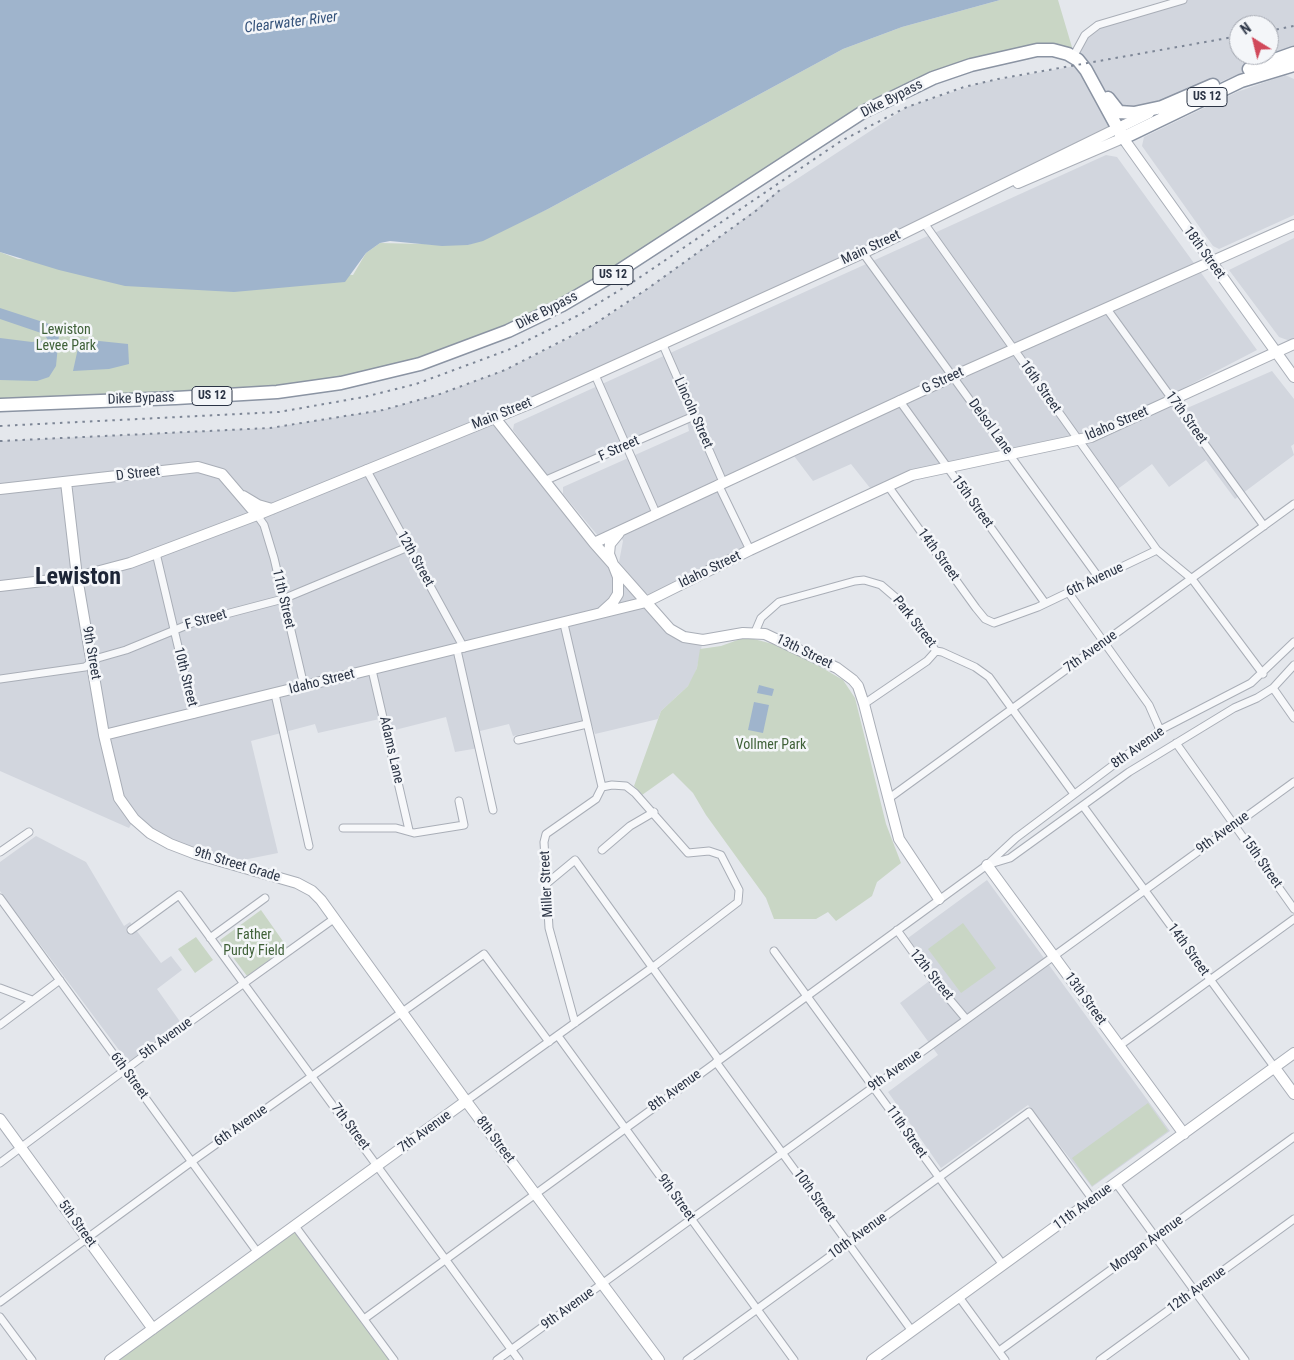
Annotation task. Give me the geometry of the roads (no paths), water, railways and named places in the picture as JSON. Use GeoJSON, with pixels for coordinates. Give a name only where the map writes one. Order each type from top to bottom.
{"type":"FeatureCollection","features":[{"type":"Feature","properties":{"kind":"highway","name":"Dike Bypass"},"geometry":{"type":"LineString","coordinates":[[0,405],[277,392],[341,383],[420,364],[508,331],[577,296],[608,278],[831,132],[904,91],[952,72],[1026,52],[1053,50],[1073,57],[1086,70],[1120,133]]}},
{"type":"Feature","properties":{"kind":"highway","name":"Main Street"},"geometry":{"type":"LineString","coordinates":[[1162,107],[1260,65],[1294,54]]}},
{"type":"Feature","properties":{"kind":"highway","name":"Main Street"},"geometry":{"type":"LineString","coordinates":[[1120,133],[1259,74],[1294,65]]}},
{"type":"Feature","properties":{"kind":"highway","name":"US 12"},"geometry":{"type":"LineString","coordinates":[[1086,70],[1101,86],[1111,104],[1119,112],[1134,113],[1162,107]]}},
{"type":"Feature","properties":{"kind":"street"},"geometry":{"type":"LineString","coordinates":[[1073,57],[1085,35],[1098,25],[1183,0]]}},
{"type":"Feature","properties":{"kind":"street","name":"Main Street"},"geometry":{"type":"LineString","coordinates":[[0,586],[77,577],[156,553],[256,515],[494,418],[595,376],[987,194],[1067,163],[1162,107]]}},
{"type":"Feature","properties":{"kind":"street","name":"18th Street"},"geometry":{"type":"LineString","coordinates":[[1120,133],[1210,262],[1294,377]]}},
{"type":"Feature","properties":{"kind":"street","name":"16th Street"},"geometry":{"type":"LineString","coordinates":[[924,223],[1157,550]]}},
{"type":"Feature","properties":{"kind":"street","name":"G Street"},"geometry":{"type":"LineString","coordinates":[[594,543],[899,400],[1294,225]]}},
{"type":"Feature","properties":{"kind":"street","name":"Delsol Lane"},"geometry":{"type":"LineString","coordinates":[[863,253],[1099,578]]}},
{"type":"Feature","properties":{"kind":"street","name":"17th Street"},"geometry":{"type":"LineString","coordinates":[[1107,309],[1264,526]]}},
{"type":"Feature","properties":{"kind":"street","name":"Idaho Street"},"geometry":{"type":"LineString","coordinates":[[104,735],[564,624],[646,602],[750,550],[912,475],[1091,437],[1294,344]]}},
{"type":"Feature","properties":{"kind":"street","name":"Lincoln Street"},"geometry":{"type":"LineString","coordinates":[[663,345],[750,550]]}},
{"type":"Feature","properties":{"kind":"street"},"geometry":{"type":"LineString","coordinates":[[595,376],[656,514]]}},
{"type":"Feature","properties":{"kind":"street","name":"15th Street"},"geometry":{"type":"LineString","coordinates":[[899,400],[1045,603]]}},
{"type":"Feature","properties":{"kind":"street","name":"F Street"},"geometry":{"type":"LineString","coordinates":[[544,482],[694,416]]}},
{"type":"Feature","properties":{"kind":"street","name":"13th Street"},"geometry":{"type":"LineString","coordinates":[[494,418],[594,543],[670,629],[694,639],[712,640],[755,632],[776,637],[837,668],[858,686],[903,848],[939,899]]}},
{"type":"Feature","properties":{"kind":"street","name":"D Street"},"geometry":{"type":"LineString","coordinates":[[0,489],[198,467],[222,474],[256,515]]}},
{"type":"Feature","properties":{"kind":"street","name":"12th Street"},"geometry":{"type":"LineString","coordinates":[[366,469],[461,649],[493,810]]}},
{"type":"Feature","properties":{"kind":"street","name":"9th Street"},"geometry":{"type":"LineString","coordinates":[[66,482],[77,577],[104,735],[119,798],[134,819]]}},
{"type":"Feature","properties":{"kind":"street","name":"14th Street"},"geometry":{"type":"LineString","coordinates":[[888,486],[976,608],[990,622]]}},
{"type":"Feature","properties":{"kind":"street"},"geometry":{"type":"LineString","coordinates":[[215,530],[240,514],[243,500],[258,506],[272,508]]}},
{"type":"Feature","properties":{"kind":"street","name":"7th Avenue"},"geometry":{"type":"LineString","coordinates":[[888,799],[1294,504]]}},
{"type":"Feature","properties":{"kind":"street","name":"11th Street"},"geometry":{"type":"LineString","coordinates":[[256,515],[264,525],[304,686]]}},
{"type":"Feature","properties":{"kind":"street"},"geometry":{"type":"LineString","coordinates":[[599,615],[613,602],[618,594],[618,577],[610,561],[610,544],[624,529]]}},
{"type":"Feature","properties":{"kind":"street","name":"F Street"},"geometry":{"type":"LineString","coordinates":[[0,679],[85,667],[92,662],[173,630],[283,600],[408,547]]}},
{"type":"Feature","properties":{"kind":"street"},"geometry":{"type":"LineString","coordinates":[[1157,550],[1192,578],[1264,674]]}},
{"type":"Feature","properties":{"kind":"street","name":"6th Avenue"},"geometry":{"type":"LineString","coordinates":[[990,622],[998,622],[1045,603],[1157,550]]}},
{"type":"Feature","properties":{"kind":"street","name":"10th Street"},"geometry":{"type":"LineString","coordinates":[[156,553],[194,714]]}},
{"type":"Feature","properties":{"kind":"street","name":"Park Street"},"geometry":{"type":"LineString","coordinates":[[755,632],[761,618],[779,602],[864,580],[876,582],[891,592],[936,651],[983,671],[1012,709]]}},
{"type":"Feature","properties":{"kind":"street"},"geometry":{"type":"LineString","coordinates":[[1068,592],[1149,706],[1160,730]]}},
{"type":"Feature","properties":{"kind":"street"},"geometry":{"type":"LineString","coordinates":[[564,624],[602,787],[612,785],[626,786],[654,812],[630,826],[602,850]]}},
{"type":"Feature","properties":{"kind":"street","name":"8th Avenue"},"geometry":{"type":"LineString","coordinates":[[364,1319],[987,865],[1010,843],[1160,730],[1245,686],[1264,674],[1294,642]]}},
{"type":"Feature","properties":{"kind":"street"},"geometry":{"type":"LineString","coordinates":[[864,704],[927,661],[936,651]]}},
{"type":"Feature","properties":{"kind":"street","name":"8th Avenue"},"geometry":{"type":"LineString","coordinates":[[987,865],[1010,858],[1129,772],[1234,708],[1273,688],[1294,664]]}},
{"type":"Feature","properties":{"kind":"street","name":"Adams Lane"},"geometry":{"type":"LineString","coordinates":[[372,670],[409,830]]}},
{"type":"Feature","properties":{"kind":"street"},"geometry":{"type":"LineString","coordinates":[[1273,688],[1294,718]]}},
{"type":"Feature","properties":{"kind":"street"},"geometry":{"type":"LineString","coordinates":[[275,694],[309,846]]}},
{"type":"Feature","properties":{"kind":"street"},"geometry":{"type":"LineString","coordinates":[[1012,709],[1074,794]]}},
{"type":"Feature","properties":{"kind":"street"},"geometry":{"type":"LineString","coordinates":[[518,740],[587,724]]}},
{"type":"Feature","properties":{"kind":"street","name":"15th Street"},"geometry":{"type":"LineString","coordinates":[[1176,743],[1294,909]]}},
{"type":"Feature","properties":{"kind":"street","name":"9th Avenue"},"geometry":{"type":"LineString","coordinates":[[498,1360],[1053,955],[1294,782]]}},
{"type":"Feature","properties":{"kind":"street","name":"Miller Street"},"geometry":{"type":"LineString","coordinates":[[575,1023],[552,941],[544,842],[546,834],[596,799],[602,787]]}},
{"type":"Feature","properties":{"kind":"street"},"geometry":{"type":"LineString","coordinates":[[343,828],[421,832],[464,825],[459,801]]}},
{"type":"Feature","properties":{"kind":"street","name":"14th Street"},"geometry":{"type":"LineString","coordinates":[[1082,806],[1294,1094]]}},
{"type":"Feature","properties":{"kind":"street","name":"7th Avenue"},"geometry":{"type":"LineString","coordinates":[[110,1360],[731,910],[738,902],[738,890],[721,855],[709,852],[688,853],[683,850],[654,812]]}},
{"type":"Feature","properties":{"kind":"street","name":"9th Street Grade"},"geometry":{"type":"LineString","coordinates":[[134,819],[150,834],[196,854],[306,887],[321,900],[335,918]]}},
{"type":"Feature","properties":{"kind":"street"},"geometry":{"type":"LineString","coordinates":[[0,852],[28,832]]}},
{"type":"Feature","properties":{"kind":"street","name":"10th Street"},"geometry":{"type":"LineString","coordinates":[[546,884],[575,860],[782,1152],[912,1331]]}},
{"type":"Feature","properties":{"kind":"street","name":"13th Street"},"geometry":{"type":"LineString","coordinates":[[987,865],[1184,1134]]}},
{"type":"Feature","properties":{"kind":"street","name":"7th Street"},"geometry":{"type":"LineString","coordinates":[[131,930],[179,895],[447,1258],[519,1360]]}},
{"type":"Feature","properties":{"kind":"street","name":"6th Street"},"geometry":{"type":"LineString","coordinates":[[0,898],[258,1253]]}},
{"type":"Feature","properties":{"kind":"street"},"geometry":{"type":"LineString","coordinates":[[210,938],[265,898]]}},
{"type":"Feature","properties":{"kind":"street","name":"5th Avenue"},"geometry":{"type":"LineString","coordinates":[[0,1163],[335,918]]}},
{"type":"Feature","properties":{"kind":"street","name":"8th Street"},"geometry":{"type":"LineString","coordinates":[[335,918],[466,1101],[659,1360]]}},
{"type":"Feature","properties":{"kind":"street"},"geometry":{"type":"LineString","coordinates":[[1119,1046],[1294,919]]}},
{"type":"Feature","properties":{"kind":"street","name":"12th Street"},"geometry":{"type":"LineString","coordinates":[[897,930],[908,947],[966,1019]]}},
{"type":"Feature","properties":{"kind":"street","name":"11th Street"},"geometry":{"type":"LineString","coordinates":[[774,951],[1003,1265]]}},
{"type":"Feature","properties":{"kind":"street","name":"6th Avenue"},"geometry":{"type":"LineString","coordinates":[[0,1302],[192,1161],[484,954],[549,1042]]}},
{"type":"Feature","properties":{"kind":"street"},"geometry":{"type":"LineString","coordinates":[[0,1024],[60,980]]}},
{"type":"Feature","properties":{"kind":"street"},"geometry":{"type":"LineString","coordinates":[[0,988],[32,1000]]}},
{"type":"Feature","properties":{"kind":"street","name":"9th Street"},"geometry":{"type":"LineString","coordinates":[[558,1036],[794,1360]]}},
{"type":"Feature","properties":{"kind":"street","name":"11th Avenue"},"geometry":{"type":"LineString","coordinates":[[872,1360],[884,1356],[912,1331],[1294,1054]]}},
{"type":"Feature","properties":{"kind":"street","name":"10th Avenue"},"geometry":{"type":"LineString","coordinates":[[687,1360],[1029,1112],[1093,1200]]}},
{"type":"Feature","properties":{"kind":"street","name":"5th Street"},"geometry":{"type":"LineString","coordinates":[[0,1119],[153,1329]]}},
{"type":"Feature","properties":{"kind":"street","name":"Morgan Avenue"},"geometry":{"type":"LineString","coordinates":[[999,1351],[1294,1137]]}},
{"type":"Feature","properties":{"kind":"street"},"geometry":{"type":"LineString","coordinates":[[1116,1183],[1246,1360]]}},
{"type":"Feature","properties":{"kind":"street","name":"12th Avenue"},"geometry":{"type":"LineString","coordinates":[[1100,1360],[1294,1219]]}},
{"type":"Feature","properties":{"kind":"street"},"geometry":{"type":"LineString","coordinates":[[296,1226],[394,1360]]}},
{"type":"Feature","properties":{"kind":"street"},"geometry":{"type":"LineString","coordinates":[[959,1297],[1005,1360]]}},
{"type":"Feature","properties":{"kind":"street"},"geometry":{"type":"LineString","coordinates":[[0,1317],[32,1360]]}},
{"type":"Feature","properties":{"kind":"water","name":"Clearwater River"},"geometry":{"type":"Polygon","coordinates":[[[0,0],[1000,0],[902,27],[843,49],[548,209],[483,241],[468,245],[442,246],[390,241],[380,243],[366,253],[345,282],[234,292],[125,286],[59,270],[0,252],[0,0]]]}},
{"type":"Feature","properties":{"kind":"water"},"geometry":{"type":"Polygon","coordinates":[[[0,308],[52,325],[59,335],[56,366],[49,377],[37,381],[0,380],[0,338],[32,342],[48,340],[44,334],[0,319],[0,308]]]}},
{"type":"Feature","properties":{"kind":"water"},"geometry":{"type":"Polygon","coordinates":[[[80,339],[128,344],[129,364],[109,369],[73,371],[80,339]]]}},
{"type":"Feature","properties":{"kind":"water"},"geometry":{"type":"Polygon","coordinates":[[[759,685],[774,689],[772,696],[757,693],[759,685]]]}},
{"type":"Feature","properties":{"kind":"water"},"geometry":{"type":"Polygon","coordinates":[[[754,702],[769,705],[763,733],[748,730],[754,702]]]}},
{"type":"Feature","properties":{"kind":"railway"},"geometry":{"type":"LineString","coordinates":[[1279,29],[1294,26]]}},
{"type":"Feature","properties":{"kind":"railway"},"geometry":{"type":"LineString","coordinates":[[0,426],[279,412],[364,397],[416,384],[508,350],[581,314],[636,280],[841,141],[907,107],[964,87],[998,79],[1229,38]]}},
{"type":"Feature","properties":{"kind":"railway"},"geometry":{"type":"LineString","coordinates":[[0,441],[270,428],[383,410],[440,394],[505,370],[593,325],[647,289],[757,210],[781,189]]}},
{"type":"Feature","properties":{"kind":"district","name":"Lewiston"},"geometry":{"type":"Point","coordinates":[78,578]}},
{"type":"Feature","properties":{"kind":"park label","name":"Lewiston Levee Park"},"geometry":{"type":"Point","coordinates":[66,338]}},
{"type":"Feature","properties":{"kind":"park label","name":"Vollmer Park"},"geometry":{"type":"Point","coordinates":[771,745]}},
{"type":"Feature","properties":{"kind":"park label","name":"Father Purdy Field"},"geometry":{"type":"Point","coordinates":[254,944]}}]}
